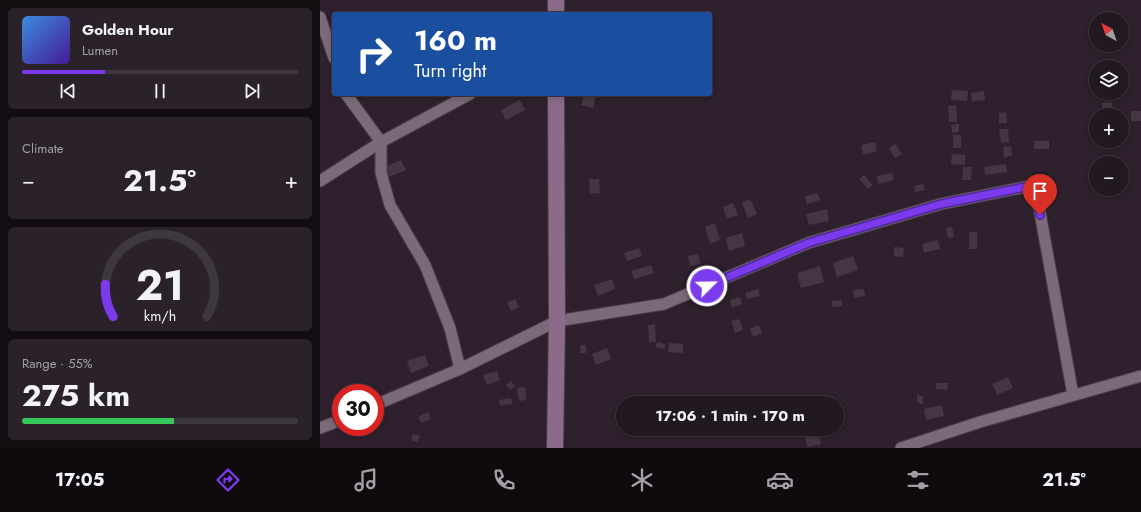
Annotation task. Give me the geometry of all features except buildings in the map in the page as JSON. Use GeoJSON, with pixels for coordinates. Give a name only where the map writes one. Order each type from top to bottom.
{"type":"FeatureCollection","features":[{"type":"Feature","properties":{"kind":"street"},"geometry":{"type":"LineString","coordinates":[[556,0],[556,12]]}},
{"type":"Feature","properties":{"kind":"street"},"geometry":{"type":"LineString","coordinates":[[320,17],[332,52]]}},
{"type":"Feature","properties":{"kind":"street"},"geometry":{"type":"LineString","coordinates":[[347,96],[381,142],[381,173],[390,205],[425,265],[450,328],[460,369]]}},
{"type":"Feature","properties":{"kind":"street"},"geometry":{"type":"LineString","coordinates":[[320,181],[381,142],[466,96]]}},
{"type":"Feature","properties":{"kind":"street"},"geometry":{"type":"LineString","coordinates":[[555,448],[557,321],[556,96]]}},
{"type":"Feature","properties":{"kind":"street"},"geometry":{"type":"LineString","coordinates":[[384,401],[460,369],[557,321],[664,304],[808,243],[941,204],[1035,185],[1073,395]]}},
{"type":"Feature","properties":{"kind":"street"},"geometry":{"type":"LineString","coordinates":[[901,448],[980,422],[1141,376]]}},
{"type":"Feature","properties":{"kind":"street"},"geometry":{"type":"LineString","coordinates":[[320,428],[332,423]]}},
{"type":"Feature","properties":{"kind":"route"},"geometry":{"type":"LineString","coordinates":[[707,286],[808,243],[941,204],[1035,185],[1040,215]]}}]}
